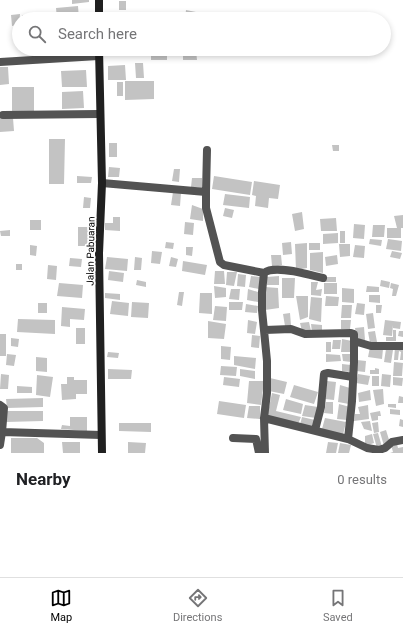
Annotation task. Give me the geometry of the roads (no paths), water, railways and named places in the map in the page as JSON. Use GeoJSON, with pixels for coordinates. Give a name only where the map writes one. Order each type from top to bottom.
{"type":"FeatureCollection","features":[{"type":"Feature","properties":{"kind":"street"},"geometry":{"type":"LineString","coordinates":[[99,0],[99,12]]}},
{"type":"Feature","properties":{"kind":"street"},"geometry":{"type":"LineString","coordinates":[[0,62],[59,56]]}},
{"type":"Feature","properties":{"kind":"street","name":"Jalan Pabuaran"},"geometry":{"type":"LineString","coordinates":[[99,56],[102,183],[99,253],[102,453]]}},
{"type":"Feature","properties":{"kind":"street"},"geometry":{"type":"LineString","coordinates":[[3,115],[100,114]]}},
{"type":"Feature","properties":{"kind":"street"},"geometry":{"type":"LineString","coordinates":[[207,150],[206,208],[220,262],[224,265],[264,273],[274,270],[291,271],[323,278]]}},
{"type":"Feature","properties":{"kind":"street"},"geometry":{"type":"LineString","coordinates":[[102,183],[206,192]]}},
{"type":"Feature","properties":{"kind":"street"},"geometry":{"type":"LineString","coordinates":[[264,273],[262,292],[267,361],[267,393],[264,418],[265,453]]}},
{"type":"Feature","properties":{"kind":"street"},"geometry":{"type":"LineString","coordinates":[[265,330],[291,329],[305,334],[354,334],[352,401],[348,439]]}},
{"type":"Feature","properties":{"kind":"street"},"geometry":{"type":"LineString","coordinates":[[354,340],[371,346],[403,346]]}},
{"type":"Feature","properties":{"kind":"street"},"geometry":{"type":"LineString","coordinates":[[315,430],[321,407],[324,374],[328,373],[353,377]]}},
{"type":"Feature","properties":{"kind":"street"},"geometry":{"type":"LineString","coordinates":[[0,405],[4,408],[0,445]]}},
{"type":"Feature","properties":{"kind":"street"},"geometry":{"type":"LineString","coordinates":[[264,418],[348,439],[367,448],[379,450],[386,448],[392,442],[403,440]]}},
{"type":"Feature","properties":{"kind":"street"},"geometry":{"type":"LineString","coordinates":[[2,432],[101,435]]}},
{"type":"Feature","properties":{"kind":"street"},"geometry":{"type":"LineString","coordinates":[[234,438],[256,440],[259,453]]}}]}
